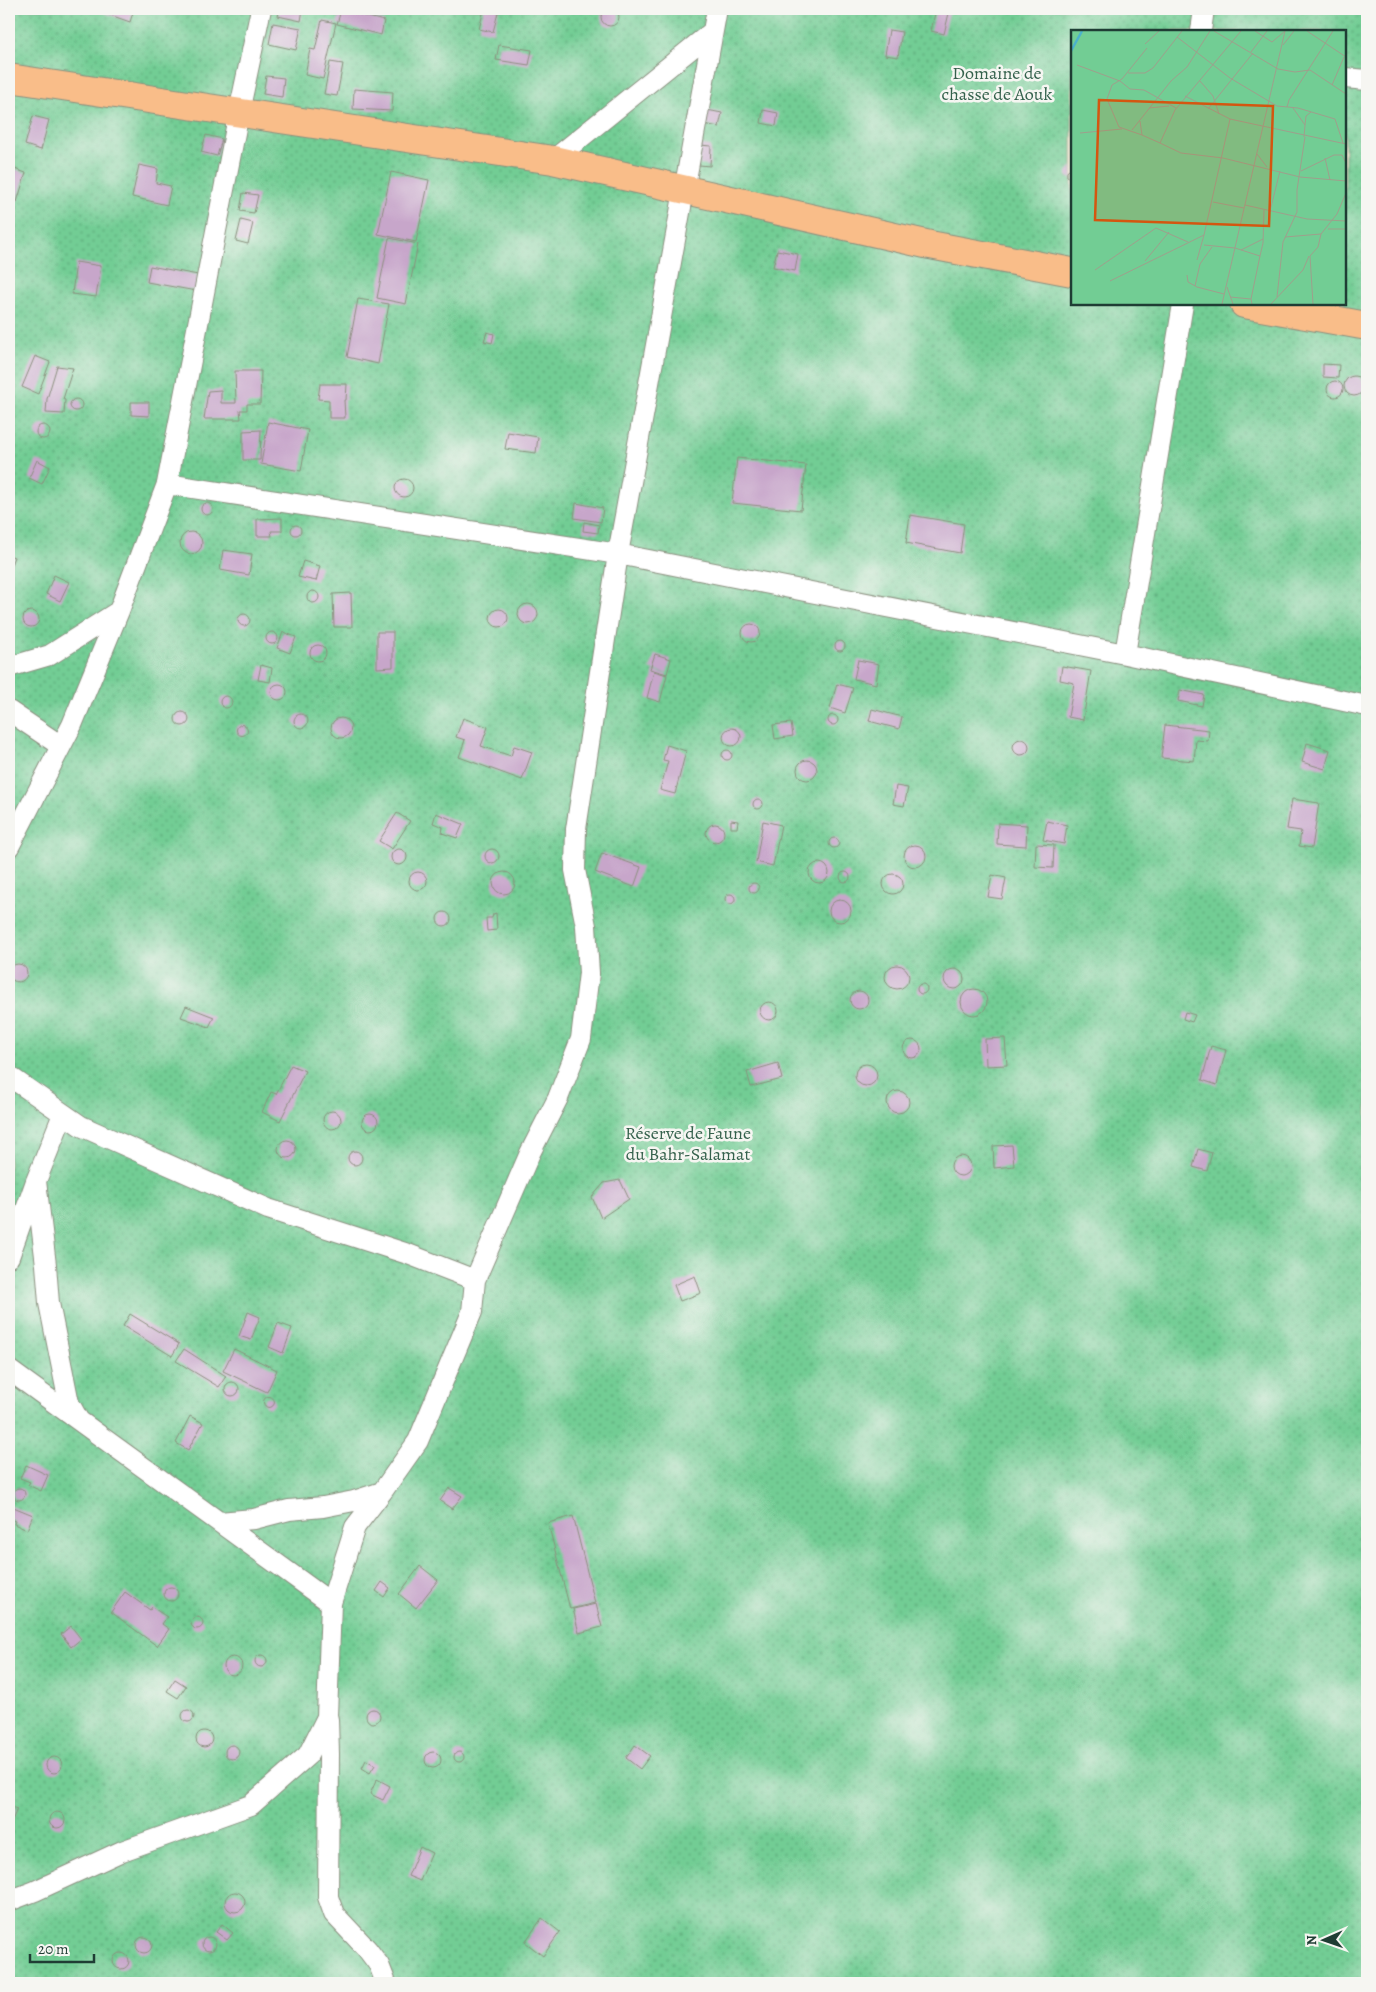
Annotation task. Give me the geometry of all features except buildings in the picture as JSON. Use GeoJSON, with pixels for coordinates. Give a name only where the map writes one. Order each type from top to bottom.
{"type":"FeatureCollection","features":[{"type":"Feature","properties":{"kind":"main road"},"geometry":{"type":"LineString","coordinates":[[9,78],[553,160],[930,245],[1071,272]]}},
{"type":"Feature","properties":{"kind":"main road"},"geometry":{"type":"LineString","coordinates":[[1250,305],[1367,326]]}},
{"type":"Feature","properties":{"kind":"street"},"geometry":{"type":"LineString","coordinates":[[9,847],[77,713],[119,611],[167,484],[238,112],[261,9]]}},
{"type":"Feature","properties":{"kind":"street"},"geometry":{"type":"LineString","coordinates":[[386,1983],[379,1965],[367,1949],[334,1914],[328,1896],[328,1717],[331,1603],[355,1527],[418,1441],[472,1312],[475,1280],[530,1153],[558,1098],[581,1039],[589,973],[586,926],[575,870],[576,829],[618,554],[718,9]]}},
{"type":"Feature","properties":{"kind":"street"},"geometry":{"type":"LineString","coordinates":[[1201,30],[1204,9]]}},
{"type":"Feature","properties":{"kind":"street"},"geometry":{"type":"LineString","coordinates":[[553,160],[713,31]]}},
{"type":"Feature","properties":{"kind":"street"},"geometry":{"type":"LineString","coordinates":[[1346,78],[1367,80]]}},
{"type":"Feature","properties":{"kind":"street"},"geometry":{"type":"LineString","coordinates":[[1125,654],[1183,305]]}},
{"type":"Feature","properties":{"kind":"street"},"geometry":{"type":"LineString","coordinates":[[167,484],[618,554],[1125,654],[1367,706]]}},
{"type":"Feature","properties":{"kind":"street"},"geometry":{"type":"LineString","coordinates":[[9,667],[50,655],[119,611]]}},
{"type":"Feature","properties":{"kind":"street"},"geometry":{"type":"LineString","coordinates":[[9,711],[61,746]]}},
{"type":"Feature","properties":{"kind":"street"},"geometry":{"type":"LineString","coordinates":[[9,1076],[82,1126],[268,1209],[408,1254],[475,1280]]}},
{"type":"Feature","properties":{"kind":"street"},"geometry":{"type":"LineString","coordinates":[[9,1257],[36,1180],[63,1114]]}},
{"type":"Feature","properties":{"kind":"street"},"geometry":{"type":"LineString","coordinates":[[36,1180],[46,1265],[48,1303],[69,1403],[78,1420]]}},
{"type":"Feature","properties":{"kind":"street"},"geometry":{"type":"LineString","coordinates":[[9,1370],[331,1603]]}},
{"type":"Feature","properties":{"kind":"street"},"geometry":{"type":"LineString","coordinates":[[219,1522],[254,1519],[290,1510],[354,1502],[382,1492]]}},
{"type":"Feature","properties":{"kind":"street"},"geometry":{"type":"LineString","coordinates":[[9,1901],[122,1850],[251,1805],[308,1755],[328,1717]]}},
{"type":"Feature","properties":{"kind":"green space","name":"Réserve de Faune du Bahr-Salamat"},"geometry":{"type":"Polygon","coordinates":[[[9,9],[1367,9],[1367,1983],[9,1983],[9,9]]]}},
{"type":"Feature","properties":{"kind":"park label","name":"Domaine de chasse de Aouk"},"geometry":{"type":"Point","coordinates":[997,83]}}]}
